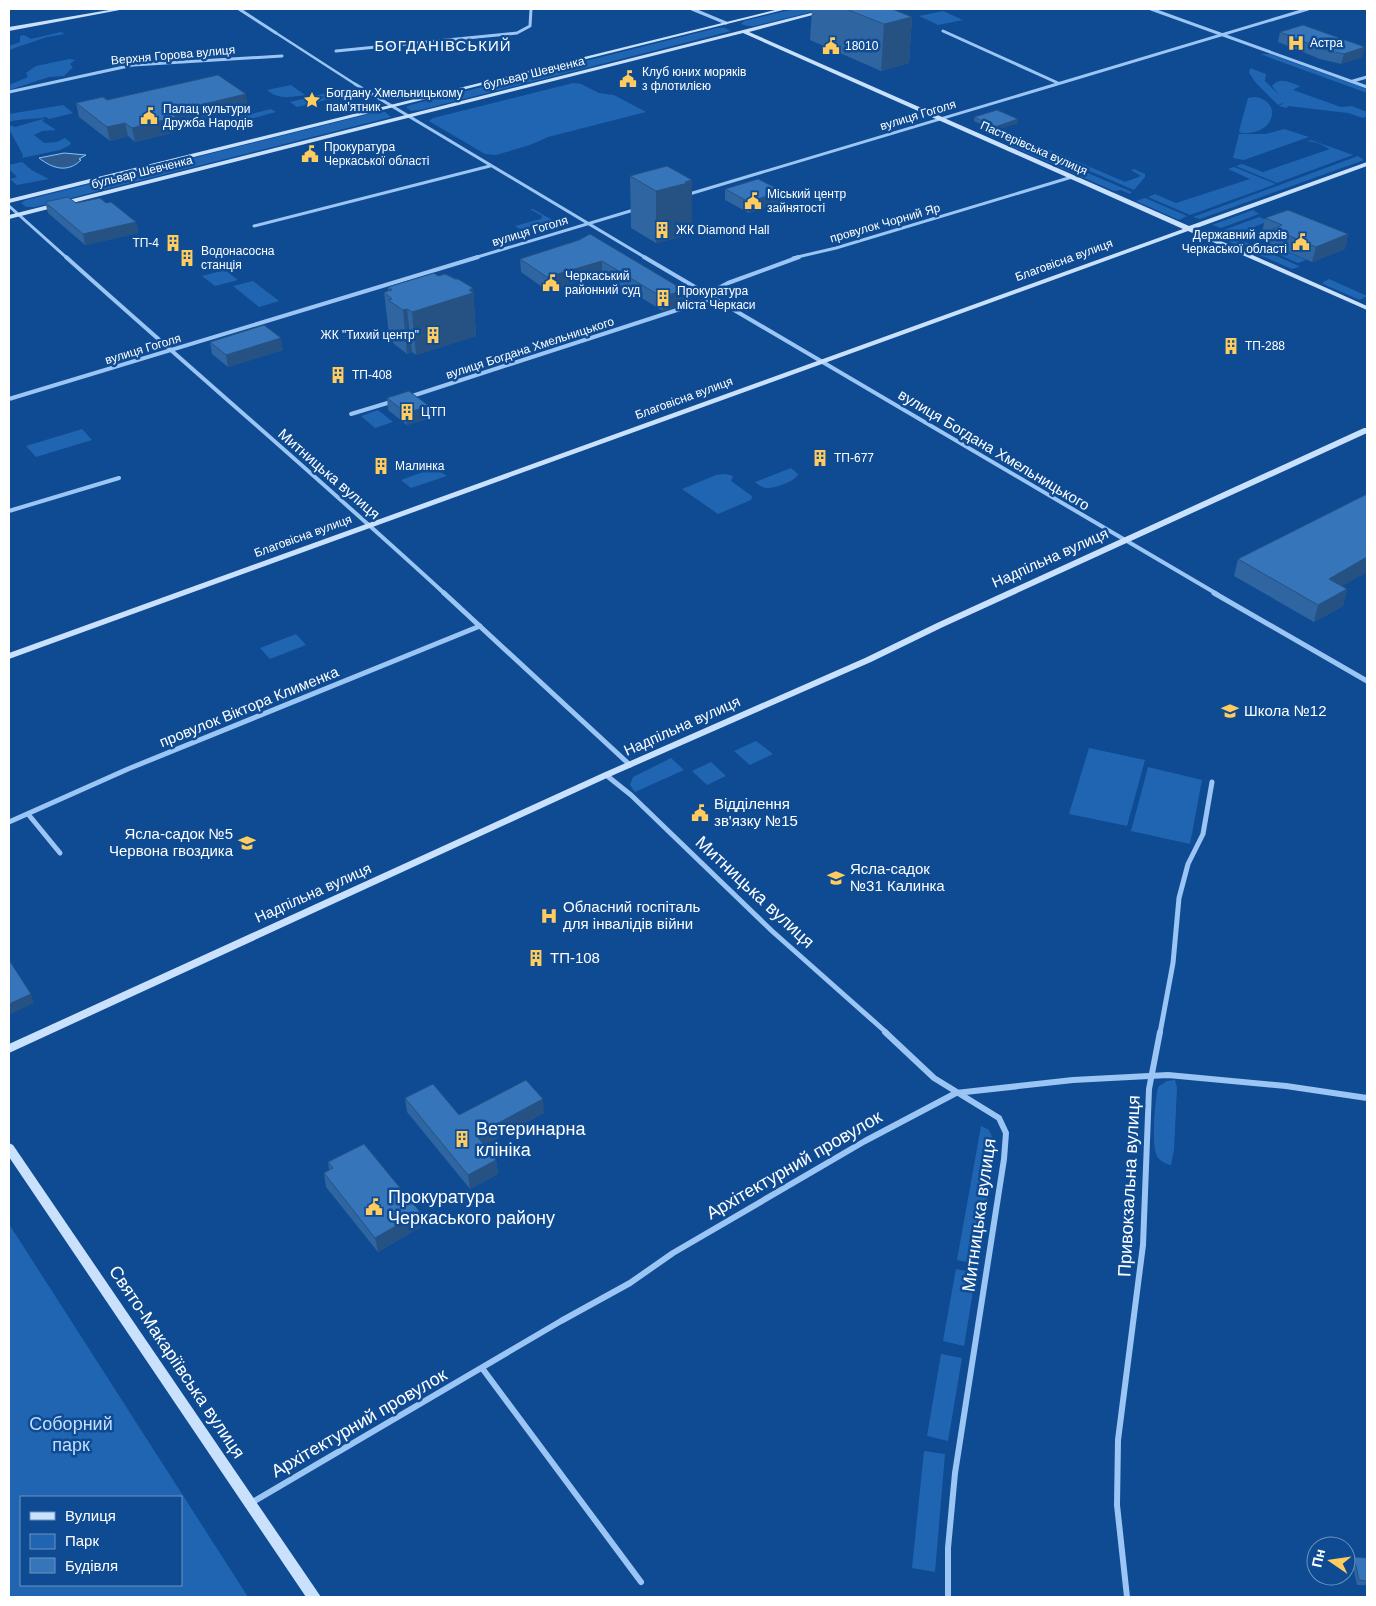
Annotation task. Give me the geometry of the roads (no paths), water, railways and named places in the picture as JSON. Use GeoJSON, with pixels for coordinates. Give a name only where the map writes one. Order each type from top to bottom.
{"type":"FeatureCollection","features":[{"type":"Feature","properties":{"kind":"main road"},"geometry":{"type":"LineString","coordinates":[[9,29],[122,9]]}},
{"type":"Feature","properties":{"kind":"main road","name":"бульвар Шевченка"},"geometry":{"type":"LineString","coordinates":[[9,201],[784,9]]}},
{"type":"Feature","properties":{"kind":"main road","name":"бульвар Шевченка"},"geometry":{"type":"LineString","coordinates":[[9,217],[832,9]]}},
{"type":"Feature","properties":{"kind":"main road","name":"Пастерівська вулиця"},"geometry":{"type":"LineString","coordinates":[[726,23],[1367,308]]}},
{"type":"Feature","properties":{"kind":"main road","name":"Благовісна вулиця"},"geometry":{"type":"LineString","coordinates":[[9,656],[1367,164]]}},
{"type":"Feature","properties":{"kind":"main road","name":"Надпільна вулиця"},"geometry":{"type":"LineString","coordinates":[[9,1048],[606,775],[868,660],[940,625],[1367,430]]}},
{"type":"Feature","properties":{"kind":"main road","name":"Свято-Макаріївська вулиця"},"geometry":{"type":"LineString","coordinates":[[9,1148],[314,1597]]}},
{"type":"Feature","properties":{"kind":"street","name":"вулиця Богдана Хмельницького"},"geometry":{"type":"LineString","coordinates":[[239,9],[355,84],[490,166],[1124,541],[1367,681]]}},
{"type":"Feature","properties":{"kind":"street"},"geometry":{"type":"LineString","coordinates":[[336,51],[516,33],[525,31],[530,26],[531,9]]}},
{"type":"Feature","properties":{"kind":"street","name":"Пастерівська вулиця"},"geometry":{"type":"LineString","coordinates":[[692,9],[726,23]]}},
{"type":"Feature","properties":{"kind":"street"},"geometry":{"type":"LineString","coordinates":[[1151,9],[1367,87]]}},
{"type":"Feature","properties":{"kind":"street","name":"вулиця Гоголя"},"geometry":{"type":"LineString","coordinates":[[679,197],[1308,9]]}},
{"type":"Feature","properties":{"kind":"street"},"geometry":{"type":"LineString","coordinates":[[943,31],[1058,83]]}},
{"type":"Feature","properties":{"kind":"street","name":"Верхня Горова вулиця"},"geometry":{"type":"LineString","coordinates":[[9,92],[126,66],[282,56]]}},
{"type":"Feature","properties":{"kind":"street"},"geometry":{"type":"LineString","coordinates":[[1352,81],[1367,77]]}},
{"type":"Feature","properties":{"kind":"street"},"geometry":{"type":"LineString","coordinates":[[254,226],[490,166]]}},
{"type":"Feature","properties":{"kind":"street","name":"провулок Чорний Яр"},"geometry":{"type":"LineString","coordinates":[[707,294],[728,283],[797,256],[836,248],[1072,177]]}},
{"type":"Feature","properties":{"kind":"street","name":"Митницька вулиця"},"geometry":{"type":"LineString","coordinates":[[9,206],[370,526],[630,765]]}},
{"type":"Feature","properties":{"kind":"street","name":"вулиця Гоголя"},"geometry":{"type":"LineString","coordinates":[[9,400],[644,207]]}},
{"type":"Feature","properties":{"kind":"street","name":"вулиця Богдана Хмельницького"},"geometry":{"type":"LineString","coordinates":[[351,414],[544,355],[714,298]]}},
{"type":"Feature","properties":{"kind":"street"},"geometry":{"type":"LineString","coordinates":[[9,511],[119,478]]}},
{"type":"Feature","properties":{"kind":"street","name":"провулок Віктора Клименка"},"geometry":{"type":"LineString","coordinates":[[9,822],[128,769],[480,626]]}},
{"type":"Feature","properties":{"kind":"street","name":"Митницька вулиця"},"geometry":{"type":"LineString","coordinates":[[606,775],[633,797],[772,931],[848,997],[934,1078],[956,1093],[988,1110],[999,1118],[1004,1127],[1004,1159],[958,1450],[948,1547],[948,1597]]}},
{"type":"Feature","properties":{"kind":"street","name":"Привокзальна вулиця"},"geometry":{"type":"LineString","coordinates":[[1126,1597],[1117,1505],[1118,1440],[1143,1244],[1147,1112],[1151,1075],[1174,963],[1179,898],[1188,864],[1203,834],[1212,782]]}},
{"type":"Feature","properties":{"kind":"street"},"geometry":{"type":"LineString","coordinates":[[28,814],[60,853]]}},
{"type":"Feature","properties":{"kind":"street","name":"Архітектурний провулок"},"geometry":{"type":"LineString","coordinates":[[250,1504],[561,1321],[630,1283],[673,1253],[865,1141],[956,1093],[1073,1080],[1151,1075],[1230,1080],[1367,1098]]}},
{"type":"Feature","properties":{"kind":"street"},"geometry":{"type":"LineString","coordinates":[[482,1368],[641,1582]]}},
{"type":"Feature","properties":{"kind":"place","name":"Астра"},"geometry":{"type":"Point","coordinates":[1296,43]}},
{"type":"Feature","properties":{"kind":"place","name":"18010"},"geometry":{"type":"Point","coordinates":[831,46]}},
{"type":"Feature","properties":{"kind":"place","name":"Клуб юних моряків з флотилією"},"geometry":{"type":"Point","coordinates":[628,79]}},
{"type":"Feature","properties":{"kind":"place","name":"Богдану Хмельницькому пам'ятник"},"geometry":{"type":"Point","coordinates":[312,100]}},
{"type":"Feature","properties":{"kind":"place","name":"Палац культури Дружба Народів"},"geometry":{"type":"Point","coordinates":[149,116]}},
{"type":"Feature","properties":{"kind":"place","name":"Прокуратура Черкаської області"},"geometry":{"type":"Point","coordinates":[310,154]}},
{"type":"Feature","properties":{"kind":"place","name":"Міський центр зайнятості"},"geometry":{"type":"Point","coordinates":[753,201]}},
{"type":"Feature","properties":{"kind":"place","name":"ЖК Diamond Hall"},"geometry":{"type":"Point","coordinates":[662,230]}},
{"type":"Feature","properties":{"kind":"place","name":"Державний архів Черкаської області"},"geometry":{"type":"Point","coordinates":[1301,242]}},
{"type":"Feature","properties":{"kind":"place","name":"ТП-4"},"geometry":{"type":"Point","coordinates":[173,243]}},
{"type":"Feature","properties":{"kind":"place","name":"Водонасосна станція"},"geometry":{"type":"Point","coordinates":[187,258]}},
{"type":"Feature","properties":{"kind":"place","name":"Черкаський районний суд"},"geometry":{"type":"Point","coordinates":[551,283]}},
{"type":"Feature","properties":{"kind":"place","name":"Прокуратура міста Черкаси"},"geometry":{"type":"Point","coordinates":[663,298]}},
{"type":"Feature","properties":{"kind":"place","name":"ЖК \"Тихий центр\""},"geometry":{"type":"Point","coordinates":[433,335]}},
{"type":"Feature","properties":{"kind":"place","name":"ТП-288"},"geometry":{"type":"Point","coordinates":[1231,346]}},
{"type":"Feature","properties":{"kind":"place","name":"ТП-408"},"geometry":{"type":"Point","coordinates":[338,375]}},
{"type":"Feature","properties":{"kind":"place","name":"ЦТП"},"geometry":{"type":"Point","coordinates":[407,412]}},
{"type":"Feature","properties":{"kind":"place","name":"ТП-677"},"geometry":{"type":"Point","coordinates":[820,458]}},
{"type":"Feature","properties":{"kind":"place","name":"Малинка"},"geometry":{"type":"Point","coordinates":[381,466]}},
{"type":"Feature","properties":{"kind":"place","name":"Школа №12"},"geometry":{"type":"Point","coordinates":[1230,711]}},
{"type":"Feature","properties":{"kind":"place","name":"Відділення зв'язку №15"},"geometry":{"type":"Point","coordinates":[700,813]}},
{"type":"Feature","properties":{"kind":"place","name":"Ясла-садок №5 Червона гвоздика"},"geometry":{"type":"Point","coordinates":[247,843]}},
{"type":"Feature","properties":{"kind":"place","name":"Ясла-садок №31 Калинка"},"geometry":{"type":"Point","coordinates":[836,878]}},
{"type":"Feature","properties":{"kind":"place","name":"Обласний госпіталь для інвалідів війни"},"geometry":{"type":"Point","coordinates":[549,916]}},
{"type":"Feature","properties":{"kind":"place","name":"ТП-108"},"geometry":{"type":"Point","coordinates":[536,958]}},
{"type":"Feature","properties":{"kind":"place","name":"Ветеринарна клініка"},"geometry":{"type":"Point","coordinates":[462,1139]}},
{"type":"Feature","properties":{"kind":"place","name":"Прокуратура Черкаського району"},"geometry":{"type":"Point","coordinates":[374,1207]}},
{"type":"Feature","properties":{"kind":"district","name":"БОГДАНІВСЬКИЙ"},"geometry":{"type":"Point","coordinates":[443,46]}},
{"type":"Feature","properties":{"kind":"park label","name":"Соборний парк"},"geometry":{"type":"Point","coordinates":[71,1434]}}]}
